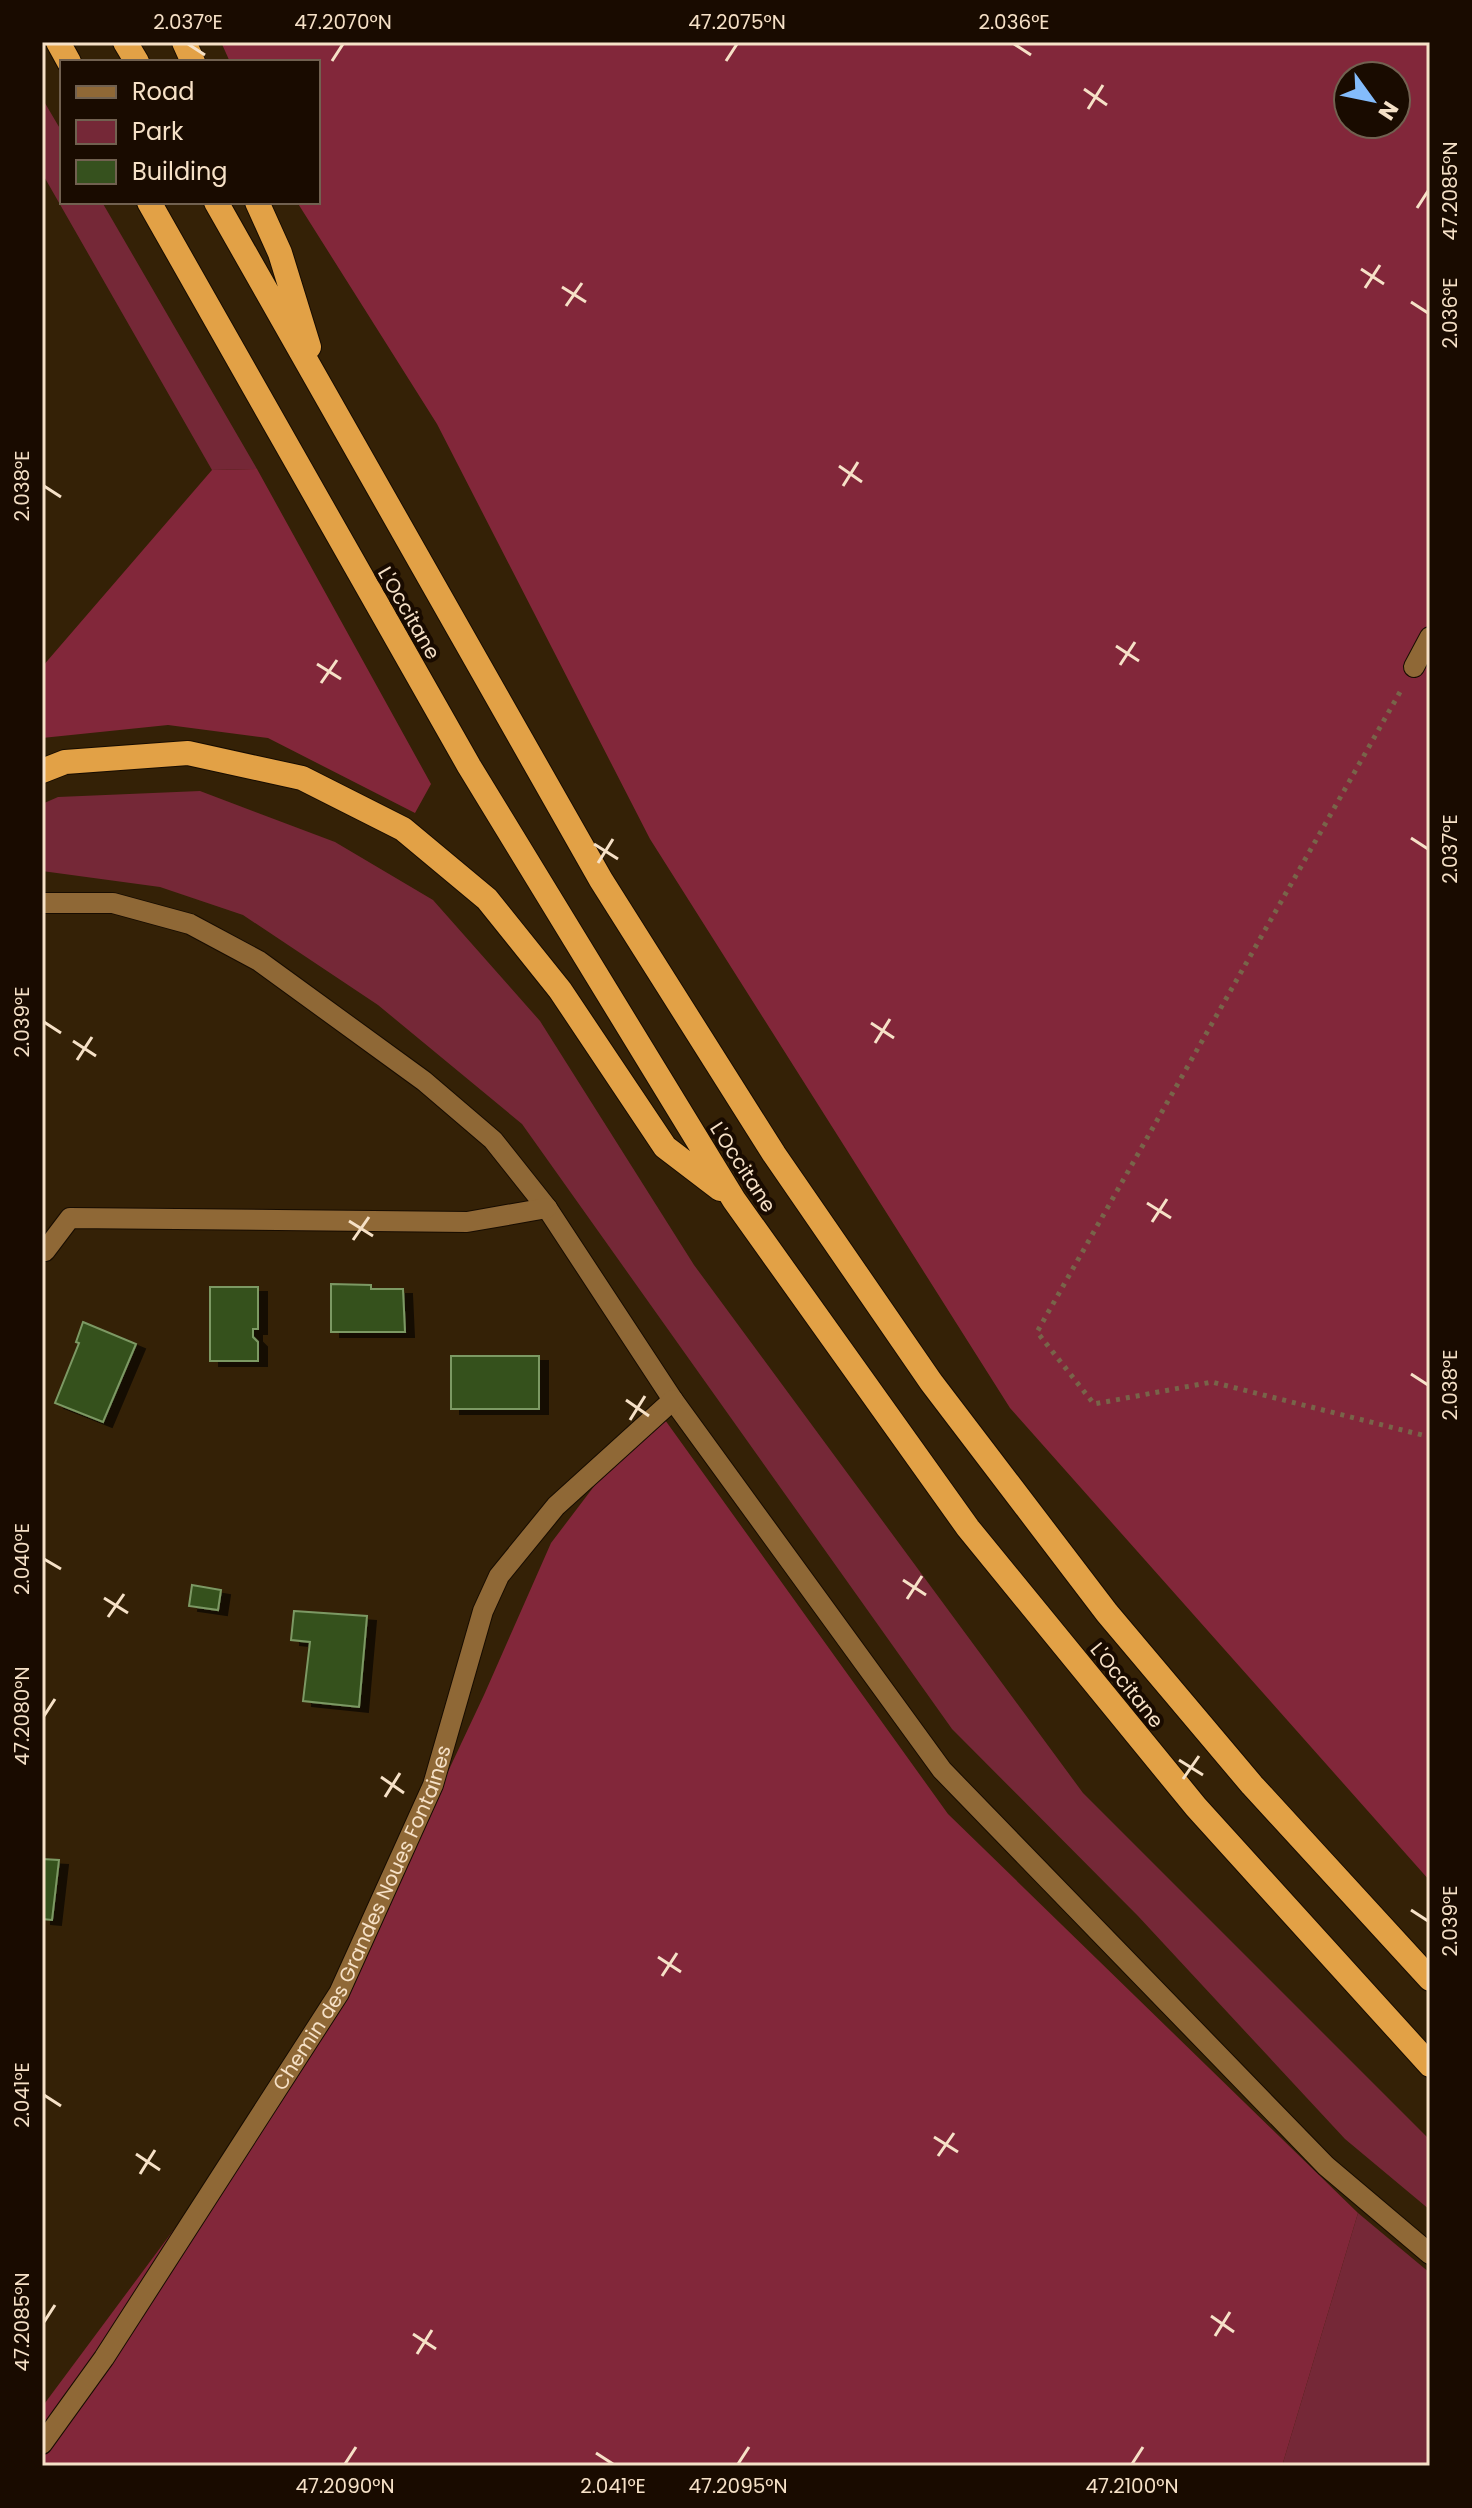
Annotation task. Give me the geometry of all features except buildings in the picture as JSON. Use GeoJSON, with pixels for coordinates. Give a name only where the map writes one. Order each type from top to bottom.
{"type":"FeatureCollection","features":[{"type":"Feature","properties":{"kind":"highway"},"geometry":{"type":"LineString","coordinates":[[58,42],[68,60]]}},
{"type":"Feature","properties":{"kind":"highway"},"geometry":{"type":"LineString","coordinates":[[125,42],[136,60]]}},
{"type":"Feature","properties":{"kind":"highway","name":"L'Occitane"},"geometry":{"type":"LineString","coordinates":[[150,204],[469,766],[734,1200],[968,1528],[1196,1807],[1430,2065]]}},
{"type":"Feature","properties":{"kind":"highway","name":"L'Occitane"},"geometry":{"type":"LineString","coordinates":[[217,204],[601,880],[774,1154],[931,1382],[1107,1613],[1252,1785],[1430,1979]]}},
{"type":"Feature","properties":{"kind":"highway"},"geometry":{"type":"LineString","coordinates":[[258,204],[280,253],[323,391]]}},
{"type":"Feature","properties":{"kind":"highway"},"geometry":{"type":"LineString","coordinates":[[42,771],[65,762],[188,753],[302,778],[403,829],[487,899],[560,990],[665,1147],[734,1200]]}},
{"type":"Feature","properties":{"kind":"street"},"geometry":{"type":"LineString","coordinates":[[1414,667],[1430,637]]}},
{"type":"Feature","properties":{"kind":"street"},"geometry":{"type":"LineString","coordinates":[[42,903],[113,903],[190,924],[259,961],[424,1081],[493,1140],[547,1208],[673,1400],[942,1770],[1326,2166],[1430,2254]]}},
{"type":"Feature","properties":{"kind":"street"},"geometry":{"type":"LineString","coordinates":[[45,1251],[70,1218],[467,1222],[547,1208]]}},
{"type":"Feature","properties":{"kind":"street","name":"Chemin des Grandes Noues Fontaines"},"geometry":{"type":"LineString","coordinates":[[42,2444],[104,2358],[339,1993],[433,1785],[483,1611],[499,1576],[556,1506],[673,1400]]}},
{"type":"Feature","properties":{"kind":"path"},"geometry":{"type":"LineString","coordinates":[[1414,667],[1037,1332],[1094,1404],[1212,1382],[1430,1437]]}},
{"type":"Feature","properties":{"kind":"green space"},"geometry":{"type":"Polygon","coordinates":[[[42,98],[60,129],[60,204],[103,204],[257,469],[212,470],[42,173],[42,98]]]}},
{"type":"Feature","properties":{"kind":"green space"},"geometry":{"type":"Polygon","coordinates":[[[200,791],[335,842],[433,900],[540,1021],[694,1265],[1083,1793],[1430,2140],[1430,2210],[1345,2139],[1138,1916],[952,1729],[522,1124],[378,1005],[243,915],[160,887],[42,871],[42,804],[58,797],[200,791]]]}},
{"type":"Feature","properties":{"kind":"green space"},"geometry":{"type":"Polygon","coordinates":[[[1358,2213],[1430,2273],[1430,2466],[1282,2466],[1358,2213]]]}},
{"type":"Feature","properties":{"kind":"shaded area"},"geometry":{"type":"Polygon","coordinates":[[[221,42],[1430,42],[1430,1881],[1010,1408],[650,839],[437,424],[298,204],[320,204],[320,60],[229,60],[221,42]]]}},
{"type":"Feature","properties":{"kind":"shaded area"},"geometry":{"type":"Polygon","coordinates":[[[257,469],[431,784],[415,813],[268,738],[168,725],[42,738],[42,667],[212,470],[257,469]]]}},
{"type":"Feature","properties":{"kind":"shaded area"},"geometry":{"type":"Polygon","coordinates":[[[655,1406],[948,1814],[1358,2213],[1282,2466],[42,2466],[42,2407],[334,2014],[484,1695],[551,1543],[655,1406]]]}}]}
